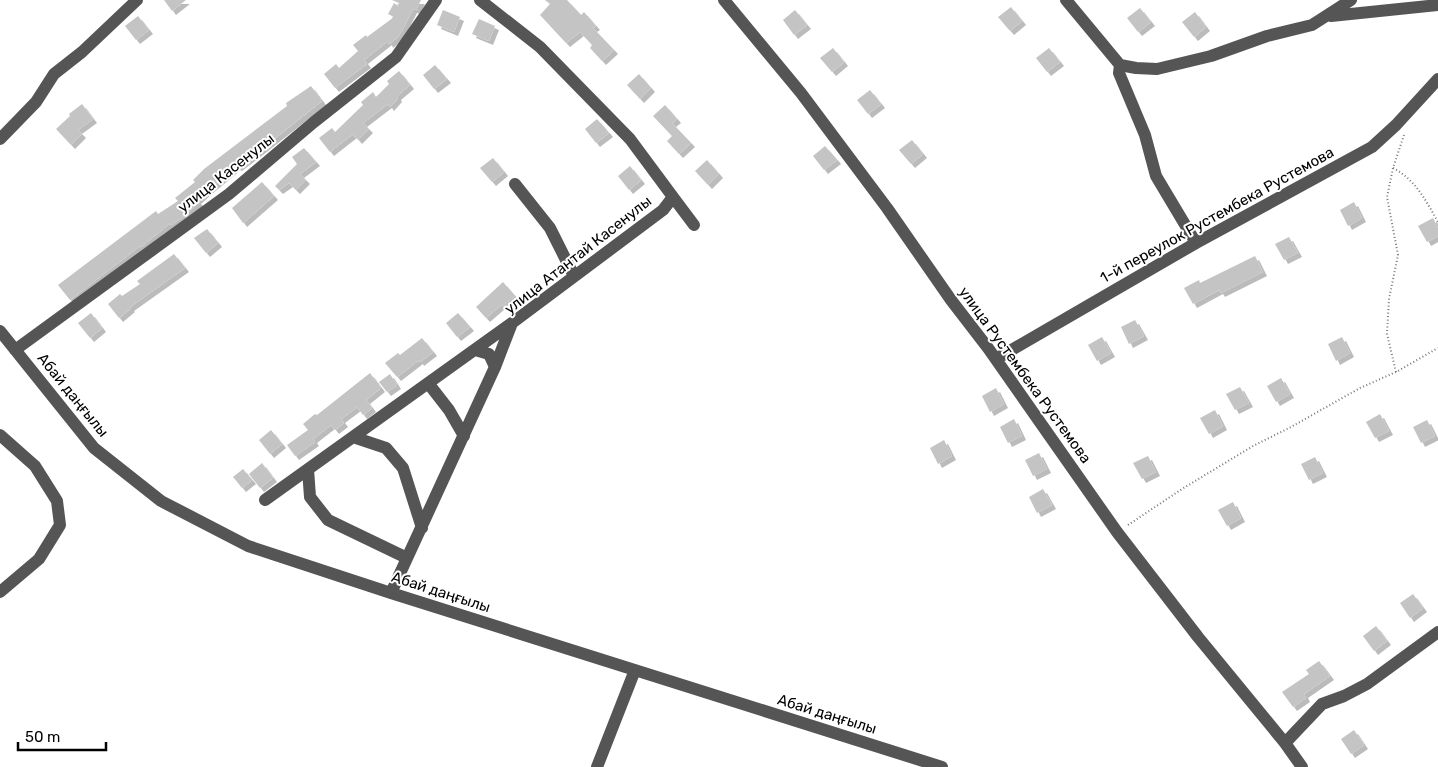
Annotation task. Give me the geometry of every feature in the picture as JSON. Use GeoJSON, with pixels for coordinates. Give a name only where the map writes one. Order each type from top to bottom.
{"type":"FeatureCollection","features":[{"type":"Feature","properties":{"kind":"street"},"geometry":{"type":"LineString","coordinates":[[0,139],[36,102],[54,74],[82,52],[137,0]]}},
{"type":"Feature","properties":{"kind":"street","name":"улица Касенулы"},"geometry":{"type":"LineString","coordinates":[[15,350],[229,194],[314,122],[396,57],[436,0]]}},
{"type":"Feature","properties":{"kind":"street","name":"улица Атантай Касенулы"},"geometry":{"type":"LineString","coordinates":[[391,593],[495,367],[512,323],[663,210],[673,197],[630,139],[554,61],[540,47],[480,0]]}},
{"type":"Feature","properties":{"kind":"street","name":"улица Рустембека Рустемова"},"geometry":{"type":"LineString","coordinates":[[724,0],[801,93],[887,208],[1117,532],[1302,767]]}},
{"type":"Feature","properties":{"kind":"street"},"geometry":{"type":"LineString","coordinates":[[1066,0],[1120,64],[1136,68],[1157,69],[1211,56],[1267,36],[1312,25],[1351,0]]}},
{"type":"Feature","properties":{"kind":"street"},"geometry":{"type":"LineString","coordinates":[[1328,15],[1332,17],[1438,5]]}},
{"type":"Feature","properties":{"kind":"street"},"geometry":{"type":"LineString","coordinates":[[1120,64],[1120,73],[1145,135],[1156,176],[1196,243]]}},
{"type":"Feature","properties":{"kind":"street","name":"1-й переулок Рустембека Рустемова"},"geometry":{"type":"LineString","coordinates":[[996,359],[1196,243],[1372,147],[1396,125],[1438,79]]}},
{"type":"Feature","properties":{"kind":"street"},"geometry":{"type":"LineString","coordinates":[[515,184],[550,228],[574,276]]}},
{"type":"Feature","properties":{"kind":"street"},"geometry":{"type":"LineString","coordinates":[[673,197],[694,225]]}},
{"type":"Feature","properties":{"kind":"street"},"geometry":{"type":"LineString","coordinates":[[265,500],[512,323]]}},
{"type":"Feature","properties":{"kind":"street","name":"Абай даңғылы"},"geometry":{"type":"LineString","coordinates":[[1,335],[94,448],[161,501],[248,546],[942,767]]}},
{"type":"Feature","properties":{"kind":"street"},"geometry":{"type":"LineString","coordinates":[[475,350],[488,354],[495,367]]}},
{"type":"Feature","properties":{"kind":"street"},"geometry":{"type":"LineString","coordinates":[[428,383],[449,410],[464,436]]}},
{"type":"Feature","properties":{"kind":"street"},"geometry":{"type":"LineString","coordinates":[[0,435],[34,466],[56,501],[60,525],[39,559],[0,592]]}},
{"type":"Feature","properties":{"kind":"street"},"geometry":{"type":"LineString","coordinates":[[353,437],[386,448],[403,468],[422,528]]}},
{"type":"Feature","properties":{"kind":"street"},"geometry":{"type":"LineString","coordinates":[[308,470],[310,497],[328,520],[408,558]]}},
{"type":"Feature","properties":{"kind":"street"},"geometry":{"type":"LineString","coordinates":[[1285,743],[1322,704],[1344,696],[1367,684],[1438,632]]}},
{"type":"Feature","properties":{"kind":"street"},"geometry":{"type":"LineString","coordinates":[[597,767],[635,670]]}},
{"type":"Feature","properties":{"kind":"path"},"geometry":{"type":"LineString","coordinates":[[1396,372],[1387,334],[1388,299],[1398,255],[1387,197],[1393,168],[1406,130]]}},
{"type":"Feature","properties":{"kind":"path"},"geometry":{"type":"LineString","coordinates":[[1393,168],[1404,174],[1422,193],[1438,222]]}},
{"type":"Feature","properties":{"kind":"path"},"geometry":{"type":"LineString","coordinates":[[1117,532],[1182,489],[1253,446],[1360,388],[1396,372],[1438,348]]}},
{"type":"Feature","properties":{"kind":"building"},"geometry":{"type":"Polygon","coordinates":[[[164,0],[186,0],[172,11],[164,0]]]}},
{"type":"Feature","properties":{"kind":"building"},"geometry":{"type":"Polygon","coordinates":[[[392,0],[421,0],[416,10],[413,9],[399,36],[389,44],[388,41],[364,60],[367,64],[335,88],[324,74],[336,64],[339,68],[358,51],[353,45],[394,17],[388,14],[394,3],[398,6],[399,3],[392,0]]]}},
{"type":"Feature","properties":{"kind":"building"},"geometry":{"type":"Polygon","coordinates":[[[545,0],[567,0],[581,15],[584,12],[596,26],[593,28],[614,50],[602,61],[590,48],[592,45],[580,32],[566,43],[540,15],[550,4],[545,0]]]}},
{"type":"Feature","properties":{"kind":"building"},"geometry":{"type":"Polygon","coordinates":[[[1011,7],[1022,21],[1010,31],[998,17],[1011,7]]]}},
{"type":"Feature","properties":{"kind":"building"},"geometry":{"type":"Polygon","coordinates":[[[1140,8],[1151,22],[1138,32],[1127,18],[1140,8]]]}},
{"type":"Feature","properties":{"kind":"building"},"geometry":{"type":"Polygon","coordinates":[[[443,10],[460,17],[454,32],[437,25],[443,10]]]}},
{"type":"Feature","properties":{"kind":"building"},"geometry":{"type":"Polygon","coordinates":[[[795,10],[807,25],[794,35],[783,20],[795,10]]]}},
{"type":"Feature","properties":{"kind":"building"},"geometry":{"type":"Polygon","coordinates":[[[1195,12],[1206,27],[1194,37],[1182,22],[1195,12]]]}},
{"type":"Feature","properties":{"kind":"building"},"geometry":{"type":"Polygon","coordinates":[[[138,16],[149,30],[136,40],[125,26],[138,16]]]}},
{"type":"Feature","properties":{"kind":"building"},"geometry":{"type":"Polygon","coordinates":[[[479,19],[495,26],[489,41],[472,34],[479,19]]]}},
{"type":"Feature","properties":{"kind":"building"},"geometry":{"type":"Polygon","coordinates":[[[833,48],[844,62],[832,72],[820,58],[833,48]]]}},
{"type":"Feature","properties":{"kind":"building"},"geometry":{"type":"Polygon","coordinates":[[[1049,48],[1060,62],[1047,72],[1036,58],[1049,48]]]}},
{"type":"Feature","properties":{"kind":"building"},"geometry":{"type":"Polygon","coordinates":[[[435,65],[447,79],[434,89],[423,75],[435,65]]]}},
{"type":"Feature","properties":{"kind":"building"},"geometry":{"type":"Polygon","coordinates":[[[399,71],[410,85],[397,96],[398,98],[390,107],[388,104],[363,123],[369,129],[358,140],[353,134],[330,152],[319,138],[332,128],[335,132],[363,105],[361,102],[373,92],[376,97],[389,84],[387,81],[399,71]]]}},
{"type":"Feature","properties":{"kind":"building"},"geometry":{"type":"Polygon","coordinates":[[[639,74],[651,88],[640,99],[627,85],[639,74]]]}},
{"type":"Feature","properties":{"kind":"building"},"geometry":{"type":"Polygon","coordinates":[[[311,86],[322,101],[208,190],[197,200],[199,202],[183,217],[171,225],[170,223],[70,300],[58,285],[156,211],[158,214],[178,201],[175,198],[195,182],[193,180],[204,169],[287,106],[286,103],[311,86]]]}},
{"type":"Feature","properties":{"kind":"building"},"geometry":{"type":"Polygon","coordinates":[[[870,90],[881,104],[868,114],[857,100],[870,90]]]}},
{"type":"Feature","properties":{"kind":"building"},"geometry":{"type":"Polygon","coordinates":[[[82,104],[93,119],[78,130],[82,134],[71,145],[56,129],[70,116],[69,114],[82,104]]]}},
{"type":"Feature","properties":{"kind":"building"},"geometry":{"type":"Polygon","coordinates":[[[665,105],[677,119],[672,123],[691,143],[679,154],[667,141],[672,136],[653,116],[665,105]]]}},
{"type":"Feature","properties":{"kind":"building"},"geometry":{"type":"Polygon","coordinates":[[[597,119],[609,133],[596,143],[585,129],[597,119]]]}},
{"type":"Feature","properties":{"kind":"building"},"geometry":{"type":"Polygon","coordinates":[[[912,140],[923,154],[911,164],[899,150],[912,140]]]}},
{"type":"Feature","properties":{"kind":"building"},"geometry":{"type":"Polygon","coordinates":[[[825,146],[837,160],[824,170],[813,156],[825,146]]]}},
{"type":"Feature","properties":{"kind":"building"},"geometry":{"type":"Polygon","coordinates":[[[304,148],[316,162],[300,174],[306,180],[296,190],[289,183],[279,190],[275,186],[297,164],[292,157],[304,148]]]}},
{"type":"Feature","properties":{"kind":"building"},"geometry":{"type":"Polygon","coordinates":[[[493,158],[504,172],[492,182],[480,168],[493,158]]]}},
{"type":"Feature","properties":{"kind":"building"},"geometry":{"type":"Polygon","coordinates":[[[707,160],[719,174],[708,185],[695,171],[707,160]]]}},
{"type":"Feature","properties":{"kind":"building"},"geometry":{"type":"Polygon","coordinates":[[[630,166],[641,180],[629,190],[618,176],[630,166]]]}},
{"type":"Feature","properties":{"kind":"building"},"geometry":{"type":"Polygon","coordinates":[[[262,182],[274,196],[243,223],[232,208],[262,182]]]}},
{"type":"Feature","properties":{"kind":"building"},"geometry":{"type":"Polygon","coordinates":[[[1354,202],[1362,218],[1348,226],[1340,210],[1354,202]]]}},
{"type":"Feature","properties":{"kind":"building"},"geometry":{"type":"Polygon","coordinates":[[[1433,218],[1438,228],[1438,236],[1427,242],[1418,226],[1433,218]]]}},
{"type":"Feature","properties":{"kind":"building"},"geometry":{"type":"Polygon","coordinates":[[[207,229],[218,243],[206,253],[194,238],[207,229]]]}},
{"type":"Feature","properties":{"kind":"building"},"geometry":{"type":"Polygon","coordinates":[[[1289,237],[1298,253],[1284,260],[1275,244],[1289,237]]]}},
{"type":"Feature","properties":{"kind":"building"},"geometry":{"type":"Polygon","coordinates":[[[174,254],[185,268],[130,307],[119,318],[108,304],[120,294],[122,296],[140,284],[137,281],[174,254]]]}},
{"type":"Feature","properties":{"kind":"building"},"geometry":{"type":"Polygon","coordinates":[[[1255,256],[1263,272],[1221,293],[1219,290],[1193,304],[1184,288],[1199,280],[1200,283],[1255,256]]]}},
{"type":"Feature","properties":{"kind":"building"},"geometry":{"type":"Polygon","coordinates":[[[503,282],[515,296],[486,318],[476,307],[503,282]]]}},
{"type":"Feature","properties":{"kind":"building"},"geometry":{"type":"Polygon","coordinates":[[[91,313],[102,328],[90,338],[78,323],[91,313]]]}},
{"type":"Feature","properties":{"kind":"building"},"geometry":{"type":"Polygon","coordinates":[[[458,313],[470,327],[457,337],[446,323],[458,313]]]}},
{"type":"Feature","properties":{"kind":"building"},"geometry":{"type":"Polygon","coordinates":[[[1135,320],[1144,336],[1129,344],[1121,327],[1135,320]]]}},
{"type":"Feature","properties":{"kind":"building"},"geometry":{"type":"Polygon","coordinates":[[[1102,337],[1111,353],[1097,361],[1088,345],[1102,337]]]}},
{"type":"Feature","properties":{"kind":"building"},"geometry":{"type":"Polygon","coordinates":[[[1342,337],[1350,353],[1336,361],[1328,344],[1342,337]]]}},
{"type":"Feature","properties":{"kind":"building"},"geometry":{"type":"Polygon","coordinates":[[[422,338],[433,352],[397,377],[385,363],[398,353],[400,355],[422,338]]]}},
{"type":"Feature","properties":{"kind":"building"},"geometry":{"type":"Polygon","coordinates":[[[370,373],[381,388],[366,400],[372,408],[363,415],[357,407],[341,419],[344,423],[335,430],[331,425],[313,439],[315,442],[295,456],[287,445],[308,430],[303,424],[370,373]]]}},
{"type":"Feature","properties":{"kind":"building"},"geometry":{"type":"Polygon","coordinates":[[[390,374],[397,385],[387,392],[379,382],[390,374]]]}},
{"type":"Feature","properties":{"kind":"building"},"geometry":{"type":"Polygon","coordinates":[[[1281,378],[1290,394],[1276,402],[1267,386],[1281,378]]]}},
{"type":"Feature","properties":{"kind":"building"},"geometry":{"type":"Polygon","coordinates":[[[1240,387],[1249,403],[1235,410],[1226,394],[1240,387]]]}},
{"type":"Feature","properties":{"kind":"building"},"geometry":{"type":"Polygon","coordinates":[[[996,388],[1004,404],[990,412],[982,396],[996,388]]]}},
{"type":"Feature","properties":{"kind":"building"},"geometry":{"type":"Polygon","coordinates":[[[1215,410],[1223,426],[1209,434],[1200,418],[1215,410]]]}},
{"type":"Feature","properties":{"kind":"building"},"geometry":{"type":"Polygon","coordinates":[[[1380,414],[1389,431],[1375,438],[1366,422],[1380,414]]]}},
{"type":"Feature","properties":{"kind":"building"},"geometry":{"type":"Polygon","coordinates":[[[1014,419],[1022,436],[1008,443],[1000,427],[1014,419]]]}},
{"type":"Feature","properties":{"kind":"building"},"geometry":{"type":"Polygon","coordinates":[[[1427,420],[1435,436],[1421,443],[1413,427],[1427,420]]]}},
{"type":"Feature","properties":{"kind":"building"},"geometry":{"type":"Polygon","coordinates":[[[271,430],[282,444],[270,454],[259,440],[271,430]]]}},
{"type":"Feature","properties":{"kind":"building"},"geometry":{"type":"Polygon","coordinates":[[[944,440],[952,456],[938,464],[930,448],[944,440]]]}},
{"type":"Feature","properties":{"kind":"building"},"geometry":{"type":"Polygon","coordinates":[[[1039,453],[1047,469],[1033,476],[1025,460],[1039,453]]]}},
{"type":"Feature","properties":{"kind":"building"},"geometry":{"type":"Polygon","coordinates":[[[1148,456],[1156,472],[1142,479],[1133,463],[1148,456]]]}},
{"type":"Feature","properties":{"kind":"building"},"geometry":{"type":"Polygon","coordinates":[[[1315,457],[1323,473],[1309,480],[1301,464],[1315,457]]]}},
{"type":"Feature","properties":{"kind":"building"},"geometry":{"type":"Polygon","coordinates":[[[262,463],[273,478],[260,488],[249,474],[262,463]]]}},
{"type":"Feature","properties":{"kind":"building"},"geometry":{"type":"Polygon","coordinates":[[[243,469],[252,480],[242,488],[233,477],[243,469]]]}},
{"type":"Feature","properties":{"kind":"building"},"geometry":{"type":"Polygon","coordinates":[[[1043,489],[1052,505],[1037,513],[1029,497],[1043,489]]]}},
{"type":"Feature","properties":{"kind":"building"},"geometry":{"type":"Polygon","coordinates":[[[1233,502],[1241,518],[1227,526],[1218,510],[1233,502]]]}},
{"type":"Feature","properties":{"kind":"building"},"geometry":{"type":"Polygon","coordinates":[[[1413,594],[1423,608],[1410,618],[1400,603],[1413,594]]]}},
{"type":"Feature","properties":{"kind":"building"},"geometry":{"type":"Polygon","coordinates":[[[1376,626],[1387,641],[1374,651],[1363,636],[1376,626]]]}},
{"type":"Feature","properties":{"kind":"building"},"geometry":{"type":"Polygon","coordinates":[[[1319,661],[1330,676],[1304,694],[1306,698],[1293,707],[1282,692],[1309,674],[1306,670],[1319,661]]]}},
{"type":"Feature","properties":{"kind":"building"},"geometry":{"type":"Polygon","coordinates":[[[1354,730],[1364,745],[1351,754],[1341,739],[1354,730]]]}}]}
